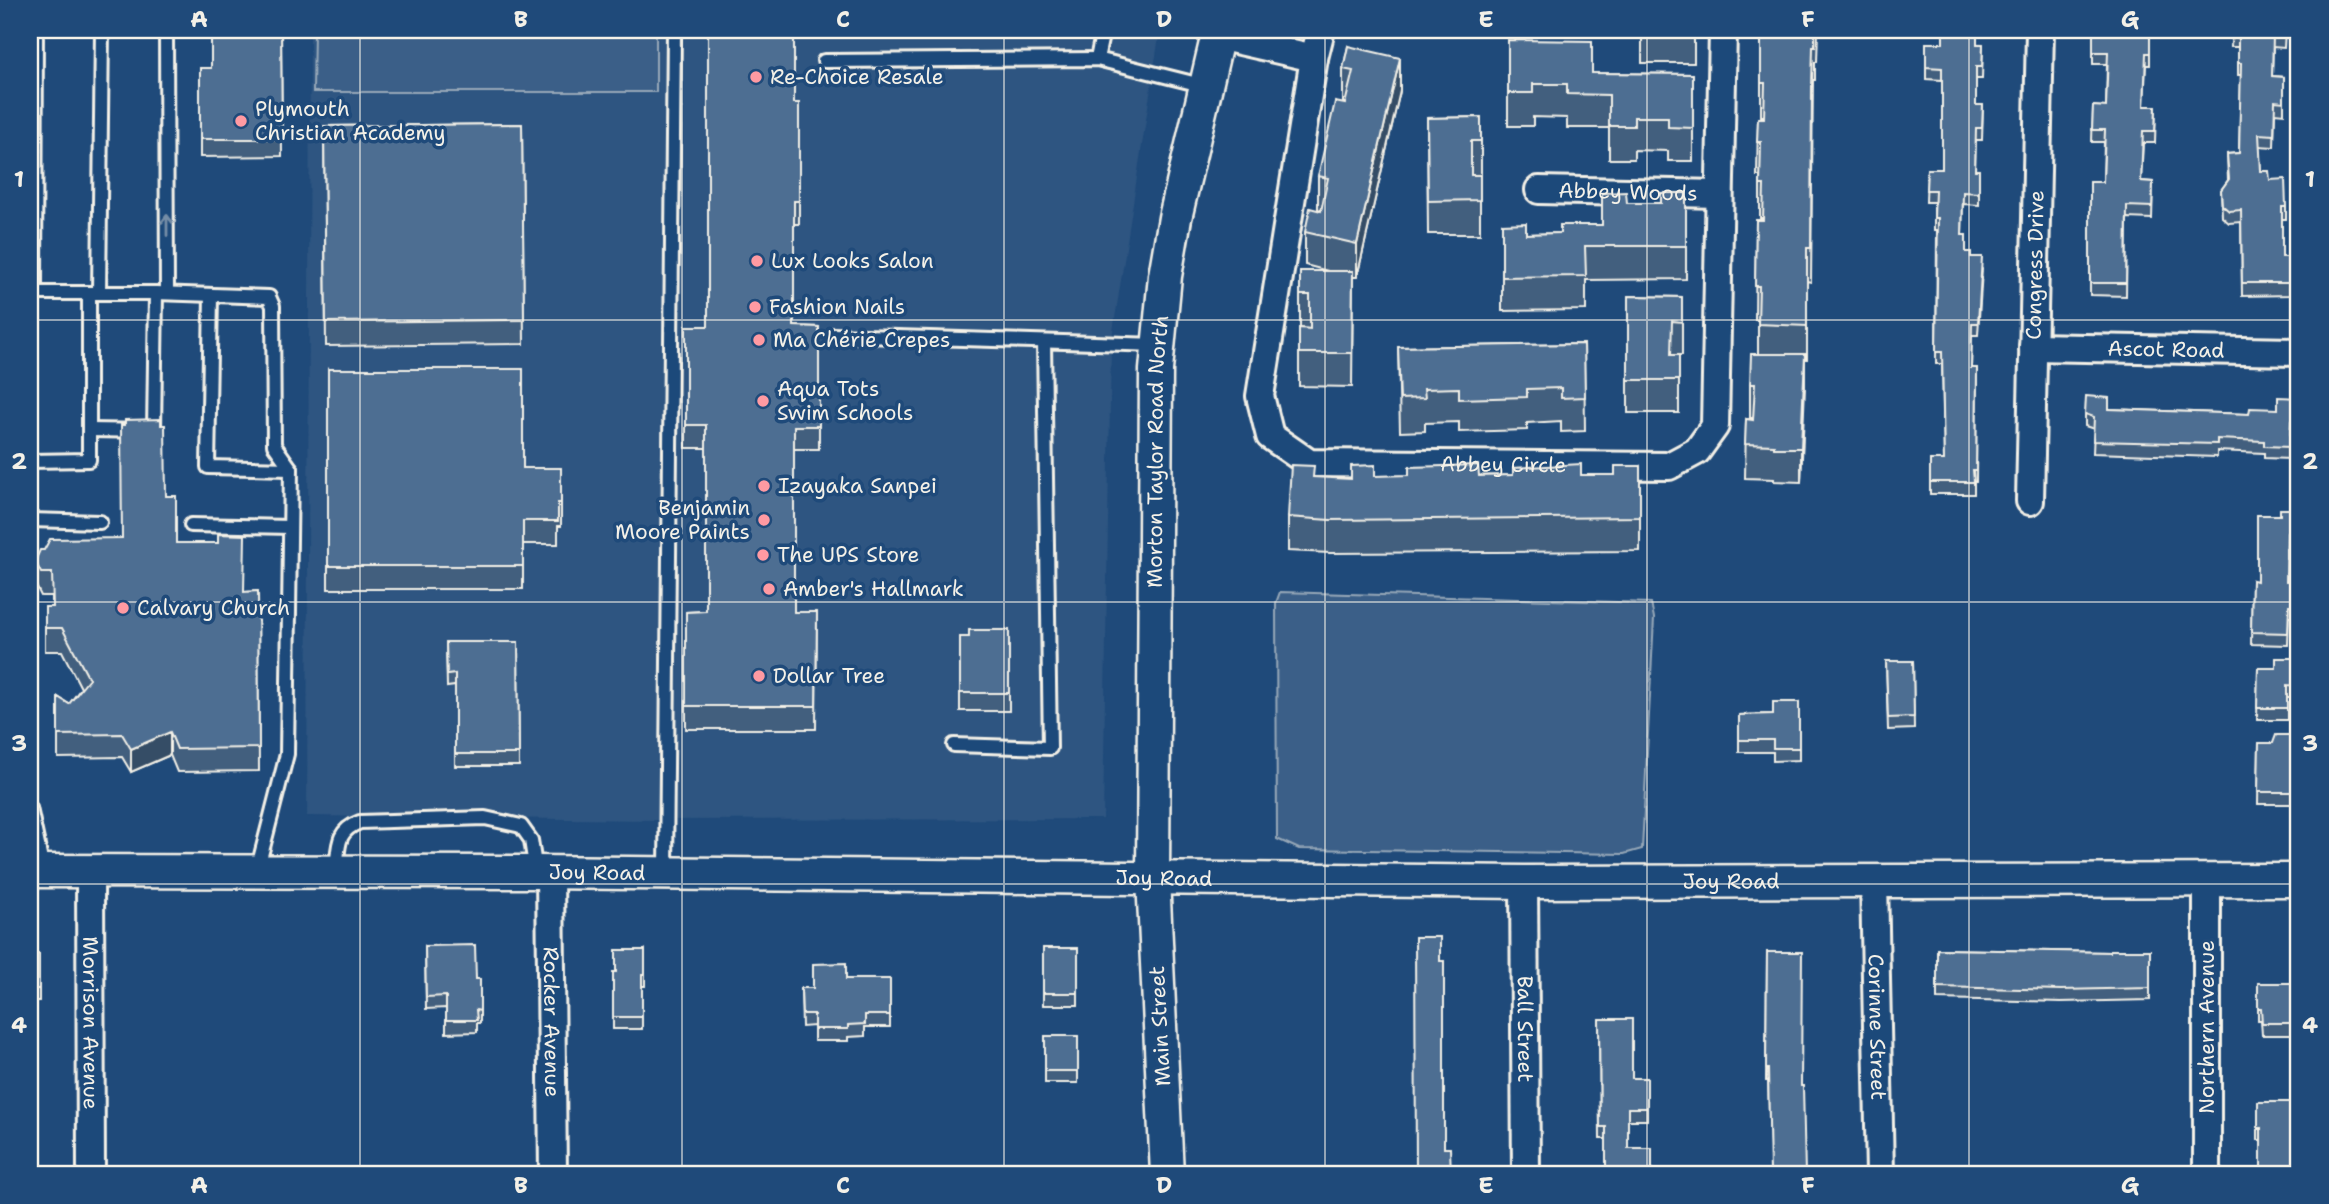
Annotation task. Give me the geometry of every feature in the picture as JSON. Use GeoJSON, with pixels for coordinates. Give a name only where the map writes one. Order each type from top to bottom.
{"type":"FeatureCollection","features":[{"type":"Feature","properties":{"kind":"street","name":"Abbey Circle"},"geometry":{"type":"LineString","coordinates":[[1321,30],[1314,58],[1260,396],[1270,436],[1308,463],[1668,466],[1698,451],[1715,426],[1723,30]]}},
{"type":"Feature","properties":{"kind":"street","name":"Congress Drive"},"geometry":{"type":"LineString","coordinates":[[2030,501],[2040,30]]}},
{"type":"Feature","properties":{"kind":"street"},"geometry":{"type":"LineString","coordinates":[[1218,33],[1314,58]]}},
{"type":"Feature","properties":{"kind":"street","name":"Morton Taylor Road North"},"geometry":{"type":"LineString","coordinates":[[1153,878],[1158,345],[1175,219],[1218,33]]}},
{"type":"Feature","properties":{"kind":"street","name":"Abbey Woods"},"geometry":{"type":"LineString","coordinates":[[1539,190],[1719,194]]}},
{"type":"Feature","properties":{"kind":"street","name":"Ascot Road"},"geometry":{"type":"LineString","coordinates":[[2033,347],[2299,352]]}},
{"type":"Feature","properties":{"kind":"street","name":"Joy Road"},"geometry":{"type":"LineString","coordinates":[[36,871],[543,872],[1524,882],[2299,880]]}},
{"type":"Feature","properties":{"kind":"street","name":"Morrison Avenue"},"geometry":{"type":"LineString","coordinates":[[90,871],[91,1174]]}},
{"type":"Feature","properties":{"kind":"street","name":"Rocker Avenue"},"geometry":{"type":"LineString","coordinates":[[543,872],[553,1174]]}},
{"type":"Feature","properties":{"kind":"street","name":"Main Street"},"geometry":{"type":"LineString","coordinates":[[1153,878],[1167,1174]]}},
{"type":"Feature","properties":{"kind":"street","name":"Corinne Street"},"geometry":{"type":"LineString","coordinates":[[1874,880],[1880,1174]]}},
{"type":"Feature","properties":{"kind":"street","name":"Northern Avenue"},"geometry":{"type":"LineString","coordinates":[[2207,880],[2207,1174]]}},
{"type":"Feature","properties":{"kind":"street","name":"Ball Street"},"geometry":{"type":"LineString","coordinates":[[1524,882],[1526,1174]]}},
{"type":"Feature","properties":{"kind":"lane"},"geometry":{"type":"LineString","coordinates":[[36,30],[32,299],[94,293],[161,293],[269,297],[273,306],[274,445],[291,469],[287,754],[257,871]]}},
{"type":"Feature","properties":{"kind":"lane"},"geometry":{"type":"LineString","coordinates":[[30,461],[89,460],[102,30]]}},
{"type":"Feature","properties":{"kind":"lane"},"geometry":{"type":"LineString","coordinates":[[89,430],[154,431],[161,293],[166,30]]}},
{"type":"Feature","properties":{"kind":"lane"},"geometry":{"type":"LineString","coordinates":[[666,873],[674,30]]}},
{"type":"Feature","properties":{"kind":"lane"},"geometry":{"type":"LineString","coordinates":[[1097,59],[1103,30]]}},
{"type":"Feature","properties":{"kind":"lane"},"geometry":{"type":"LineString","coordinates":[[824,61],[1097,59],[1207,86]]}},
{"type":"Feature","properties":{"kind":"lane"},"geometry":{"type":"LineString","coordinates":[[211,295],[208,467],[291,469]]}},
{"type":"Feature","properties":{"kind":"lane"},"geometry":{"type":"LineString","coordinates":[[834,335],[1158,345]]}},
{"type":"Feature","properties":{"kind":"lane"},"geometry":{"type":"LineString","coordinates":[[954,745],[1050,748],[1044,342]]}},
{"type":"Feature","properties":{"kind":"lane"},"geometry":{"type":"LineString","coordinates":[[30,520],[100,522]]}},
{"type":"Feature","properties":{"kind":"lane"},"geometry":{"type":"LineString","coordinates":[[191,525],[290,527]]}},
{"type":"Feature","properties":{"kind":"lane"},"geometry":{"type":"LineString","coordinates":[[30,808],[36,871]]}},
{"type":"Feature","properties":{"kind":"lane"},"geometry":{"type":"LineString","coordinates":[[336,871],[342,833],[349,826],[360,822],[485,818],[505,820],[522,826],[543,872]]}},
{"type":"Feature","properties":{"kind":"shaded area"},"geometry":{"type":"Polygon","coordinates":[[[310,30],[1160,30],[1111,344],[1103,819],[655,820],[307,816],[310,30]]]}},
{"type":"Feature","properties":{"kind":"shaded area"},"geometry":{"type":"Polygon","coordinates":[[[314,30],[656,30],[656,92],[313,92],[314,30]]]}},
{"type":"Feature","properties":{"kind":"shaded area"},"geometry":{"type":"Polygon","coordinates":[[[1280,592],[1651,603],[1654,618],[1642,849],[1624,854],[1299,849],[1277,839],[1276,603],[1280,592]]]}},
{"type":"Feature","properties":{"kind":"building","name":"Plymouth Christian Academy"},"geometry":{"type":"Polygon","coordinates":[[[211,30],[281,30],[282,139],[200,139],[200,68],[211,68],[211,30]]]}},
{"type":"Feature","properties":{"kind":"building"},"geometry":{"type":"Polygon","coordinates":[[[708,30],[794,30],[794,103],[799,103],[799,201],[794,201],[794,326],[819,327],[819,426],[794,426],[794,612],[817,612],[816,706],[686,706],[686,612],[706,611],[706,425],[686,425],[686,326],[708,326],[708,30]]]}},
{"type":"Feature","properties":{"kind":"building"},"geometry":{"type":"Polygon","coordinates":[[[1761,30],[1815,30],[1811,248],[1807,248],[1807,326],[1758,324],[1759,286],[1755,286],[1756,220],[1763,220],[1764,185],[1760,185],[1761,142],[1757,142],[1758,118],[1764,118],[1765,83],[1761,83],[1761,30]]]}},
{"type":"Feature","properties":{"kind":"building"},"geometry":{"type":"Polygon","coordinates":[[[1943,30],[1977,30],[1977,44],[1983,44],[1982,67],[1976,67],[1976,105],[1983,105],[1982,128],[1976,128],[1975,170],[1979,170],[1979,193],[1963,192],[1962,235],[1966,235],[1966,252],[1971,252],[1971,257],[1982,257],[1978,323],[1972,323],[1971,368],[1977,368],[1974,482],[1930,482],[1930,460],[1944,460],[1942,352],[1936,352],[1938,218],[1934,218],[1935,190],[1926,190],[1927,169],[1942,169],[1942,68],[1926,67],[1926,43],[1943,43],[1943,30]]]}},
{"type":"Feature","properties":{"kind":"building"},"geometry":{"type":"Polygon","coordinates":[[[2093,30],[2150,30],[2150,53],[2146,53],[2144,106],[2156,106],[2155,131],[2143,131],[2141,181],[2153,182],[2152,207],[2127,206],[2126,283],[2090,283],[2090,182],[2103,182],[2105,130],[2092,130],[2093,106],[2106,107],[2108,52],[2093,52],[2093,30]]]}},
{"type":"Feature","properties":{"kind":"building"},"geometry":{"type":"Polygon","coordinates":[[[2232,30],[2284,30],[2284,36],[2273,35],[2272,76],[2284,77],[2284,102],[2275,101],[2274,135],[2259,134],[2261,171],[2269,171],[2270,180],[2285,179],[2282,257],[2289,257],[2290,283],[2242,283],[2241,210],[2229,211],[2222,205],[2221,190],[2229,179],[2227,154],[2239,153],[2241,63],[2238,63],[2238,35],[2231,35],[2232,30]]]}},
{"type":"Feature","properties":{"kind":"building"},"geometry":{"type":"Polygon","coordinates":[[[1508,40],[1592,41],[1592,73],[1693,74],[1693,128],[1668,127],[1668,117],[1634,117],[1634,126],[1609,126],[1609,95],[1567,94],[1567,84],[1533,84],[1533,93],[1508,93],[1508,40]]]}},
{"type":"Feature","properties":{"kind":"building"},"geometry":{"type":"Polygon","coordinates":[[[1348,46],[1400,58],[1357,244],[1305,232],[1310,208],[1321,211],[1328,178],[1318,176],[1335,102],[1345,104],[1353,71],[1343,69],[1348,46]]]}},
{"type":"Feature","properties":{"kind":"building"},"geometry":{"type":"Polygon","coordinates":[[[1481,117],[1481,141],[1471,141],[1471,175],[1480,175],[1480,200],[1428,201],[1427,118],[1481,117]]]}},
{"type":"Feature","properties":{"kind":"building"},"geometry":{"type":"Polygon","coordinates":[[[522,124],[524,320],[326,322],[324,126],[522,124]]]}},
{"type":"Feature","properties":{"kind":"building"},"geometry":{"type":"Polygon","coordinates":[[[1626,192],[1627,203],[1661,203],[1661,193],[1686,193],[1686,246],[1585,246],[1586,276],[1502,277],[1502,224],[1526,223],[1526,234],[1560,233],[1560,225],[1602,225],[1602,193],[1626,192]]]}},
{"type":"Feature","properties":{"kind":"building"},"geometry":{"type":"Polygon","coordinates":[[[1300,271],[1353,271],[1352,353],[1299,353],[1299,328],[1310,329],[1310,295],[1300,295],[1300,271]]]}},
{"type":"Feature","properties":{"kind":"building"},"geometry":{"type":"Polygon","coordinates":[[[1628,296],[1682,297],[1682,322],[1672,321],[1671,355],[1679,355],[1679,380],[1628,380],[1628,296]]]}},
{"type":"Feature","properties":{"kind":"building"},"geometry":{"type":"Polygon","coordinates":[[[1584,344],[1585,397],[1561,398],[1561,388],[1527,389],[1527,397],[1459,399],[1459,388],[1424,389],[1425,398],[1400,399],[1398,347],[1584,344]]]}},
{"type":"Feature","properties":{"kind":"building"},"geometry":{"type":"Polygon","coordinates":[[[1751,354],[1805,354],[1801,448],[1745,444],[1746,419],[1753,420],[1755,384],[1750,384],[1751,354]]]}},
{"type":"Feature","properties":{"kind":"building"},"geometry":{"type":"Polygon","coordinates":[[[328,369],[523,369],[523,468],[561,468],[561,503],[558,503],[558,521],[523,521],[523,566],[328,566],[328,369]]]}},
{"type":"Feature","properties":{"kind":"building"},"geometry":{"type":"Polygon","coordinates":[[[2086,396],[2109,398],[2109,409],[2249,414],[2250,408],[2278,409],[2278,397],[2299,398],[2299,422],[2291,421],[2290,447],[2264,446],[2264,441],[2217,439],[2217,444],[2093,441],[2094,417],[2085,414],[2086,396]]]}},
{"type":"Feature","properties":{"kind":"building","name":"Calvary Church"},"geometry":{"type":"Polygon","coordinates":[[[161,419],[161,425],[165,425],[166,496],[176,496],[176,543],[218,543],[218,534],[245,535],[244,592],[258,591],[259,748],[177,749],[170,732],[131,749],[122,734],[58,735],[58,697],[69,704],[89,679],[62,628],[45,628],[45,607],[53,607],[52,573],[41,573],[35,561],[50,539],[122,538],[121,425],[125,425],[125,420],[161,419]]]}},
{"type":"Feature","properties":{"kind":"building"},"geometry":{"type":"Polygon","coordinates":[[[1581,464],[1581,475],[1615,475],[1615,466],[1640,466],[1640,517],[1330,520],[1288,517],[1291,465],[1314,466],[1313,477],[1351,479],[1351,466],[1375,465],[1375,476],[1409,475],[1409,467],[1478,465],[1479,476],[1513,475],[1513,468],[1581,464]]]}},
{"type":"Feature","properties":{"kind":"building"},"geometry":{"type":"Polygon","coordinates":[[[2280,509],[2299,509],[2299,532],[2287,532],[2286,581],[2299,581],[2299,605],[2289,605],[2288,633],[2251,632],[2252,580],[2257,581],[2257,515],[2280,515],[2280,509]]]}},
{"type":"Feature","properties":{"kind":"building"},"geometry":{"type":"Polygon","coordinates":[[[969,630],[1009,630],[1009,693],[960,693],[960,637],[969,637],[969,630]]]}},
{"type":"Feature","properties":{"kind":"building"},"geometry":{"type":"Polygon","coordinates":[[[446,642],[518,642],[519,754],[455,754],[455,674],[447,675],[446,642]]]}},
{"type":"Feature","properties":{"kind":"building"},"geometry":{"type":"Polygon","coordinates":[[[2276,658],[2299,658],[2299,686],[2287,685],[2287,708],[2257,708],[2258,668],[2276,668],[2276,658]]]}},
{"type":"Feature","properties":{"kind":"building"},"geometry":{"type":"Polygon","coordinates":[[[1886,661],[1913,661],[1914,717],[1888,718],[1886,661]]]}},
{"type":"Feature","properties":{"kind":"building"},"geometry":{"type":"Polygon","coordinates":[[[1773,702],[1799,702],[1799,748],[1773,748],[1773,740],[1739,740],[1739,715],[1773,714],[1773,702]]]}},
{"type":"Feature","properties":{"kind":"building"},"geometry":{"type":"Polygon","coordinates":[[[2276,735],[2299,735],[2299,763],[2294,763],[2293,792],[2258,792],[2259,743],[2273,743],[2276,735]]]}},
{"type":"Feature","properties":{"kind":"building"},"geometry":{"type":"Polygon","coordinates":[[[1415,937],[1440,937],[1440,961],[1444,961],[1444,1148],[1450,1148],[1451,1174],[1416,1174],[1415,937]]]}},
{"type":"Feature","properties":{"kind":"building"},"geometry":{"type":"Polygon","coordinates":[[[475,945],[476,979],[480,979],[480,1011],[476,1010],[477,1020],[446,1020],[446,996],[426,997],[425,946],[475,945]]]}},
{"type":"Feature","properties":{"kind":"building"},"geometry":{"type":"Polygon","coordinates":[[[1043,948],[1078,948],[1078,993],[1043,993],[1043,948]]]}},
{"type":"Feature","properties":{"kind":"building"},"geometry":{"type":"Polygon","coordinates":[[[1937,949],[2110,952],[2150,950],[2150,988],[2061,990],[1937,987],[1937,949]]]}},
{"type":"Feature","properties":{"kind":"building"},"geometry":{"type":"Polygon","coordinates":[[[616,950],[645,950],[642,1017],[613,1017],[616,950]]]}},
{"type":"Feature","properties":{"kind":"building"},"geometry":{"type":"Polygon","coordinates":[[[1767,952],[1802,952],[1801,1086],[1805,1174],[1770,1174],[1766,1069],[1767,952]]]}},
{"type":"Feature","properties":{"kind":"building"},"geometry":{"type":"Polygon","coordinates":[[[30,954],[39,954],[39,989],[30,989],[30,954]]]}},
{"type":"Feature","properties":{"kind":"building"},"geometry":{"type":"Polygon","coordinates":[[[846,963],[846,979],[890,979],[890,1015],[865,1015],[865,1024],[848,1025],[848,1029],[814,1029],[814,1014],[802,1014],[801,988],[813,988],[813,964],[846,963]]]}},
{"type":"Feature","properties":{"kind":"building"},"geometry":{"type":"Polygon","coordinates":[[[2258,983],[2299,983],[2299,1023],[2262,1023],[2261,1008],[2258,1008],[2258,983]]]}},
{"type":"Feature","properties":{"kind":"building"},"geometry":{"type":"Polygon","coordinates":[[[1599,1019],[1632,1019],[1632,1078],[1647,1078],[1647,1108],[1628,1108],[1628,1148],[1652,1148],[1652,1174],[1606,1174],[1606,1127],[1600,1127],[1599,1019]]]}},
{"type":"Feature","properties":{"kind":"building"},"geometry":{"type":"Polygon","coordinates":[[[1045,1036],[1078,1036],[1078,1071],[1045,1071],[1045,1036]]]}},
{"type":"Feature","properties":{"kind":"building"},"geometry":{"type":"Polygon","coordinates":[[[2258,1102],[2299,1102],[2299,1174],[2261,1174],[2258,1102]]]}},
{"type":"Feature","properties":{"kind":"place","name":"Re-Choice Resale"},"geometry":{"type":"Point","coordinates":[756,77]}},
{"type":"Feature","properties":{"kind":"place","name":"Plymouth Christian Academy"},"geometry":{"type":"Point","coordinates":[241,121]}},
{"type":"Feature","properties":{"kind":"place","name":"Lux Looks Salon"},"geometry":{"type":"Point","coordinates":[757,261]}},
{"type":"Feature","properties":{"kind":"place","name":"Fashion Nails"},"geometry":{"type":"Point","coordinates":[755,307]}},
{"type":"Feature","properties":{"kind":"place","name":"Ma Chérie Crepes"},"geometry":{"type":"Point","coordinates":[759,340]}},
{"type":"Feature","properties":{"kind":"place","name":"Aqua Tots Swim Schools"},"geometry":{"type":"Point","coordinates":[763,401]}},
{"type":"Feature","properties":{"kind":"place","name":"Izayaka Sanpei"},"geometry":{"type":"Point","coordinates":[764,486]}},
{"type":"Feature","properties":{"kind":"place","name":"Benjamin Moore Paints"},"geometry":{"type":"Point","coordinates":[764,520]}},
{"type":"Feature","properties":{"kind":"place","name":"The UPS Store"},"geometry":{"type":"Point","coordinates":[763,555]}},
{"type":"Feature","properties":{"kind":"place","name":"Amber's Hallmark"},"geometry":{"type":"Point","coordinates":[769,589]}},
{"type":"Feature","properties":{"kind":"place","name":"Calvary Church"},"geometry":{"type":"Point","coordinates":[123,608]}},
{"type":"Feature","properties":{"kind":"place","name":"Dollar Tree"},"geometry":{"type":"Point","coordinates":[759,676]}}]}
